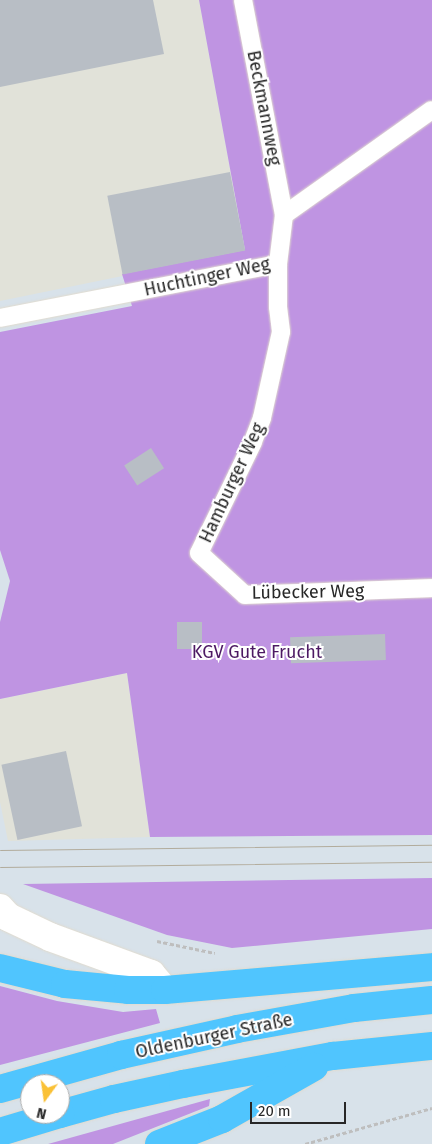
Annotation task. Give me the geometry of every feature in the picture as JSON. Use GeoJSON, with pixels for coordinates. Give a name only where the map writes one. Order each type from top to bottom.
{"type":"FeatureCollection","features":[{"type":"Feature","properties":{"kind":"highway"},"geometry":{"type":"LineString","coordinates":[[0,968],[65,984],[128,990],[165,990],[432,967]]}},
{"type":"Feature","properties":{"kind":"highway","name":"Oldenburger Straße"},"geometry":{"type":"LineString","coordinates":[[0,1089],[121,1055],[238,1029],[354,1008],[432,1000]]}},
{"type":"Feature","properties":{"kind":"highway"},"geometry":{"type":"LineString","coordinates":[[70,1111],[114,1098],[333,1056],[432,1046]]}},
{"type":"Feature","properties":{"kind":"highway"},"geometry":{"type":"LineString","coordinates":[[159,1144],[222,1119],[333,1056]]}},
{"type":"Feature","properties":{"kind":"highway"},"geometry":{"type":"LineString","coordinates":[[0,1132],[27,1124]]}},
{"type":"Feature","properties":{"kind":"street"},"geometry":{"type":"LineString","coordinates":[[0,908],[8,917],[50,937],[151,974],[165,990]]}},
{"type":"Feature","properties":{"kind":"lane","name":"Beckmannweg"},"geometry":{"type":"LineString","coordinates":[[243,0],[284,215]]}},
{"type":"Feature","properties":{"kind":"lane"},"geometry":{"type":"LineString","coordinates":[[284,215],[432,110]]}},
{"type":"Feature","properties":{"kind":"lane","name":"Huchtinger Weg"},"geometry":{"type":"LineString","coordinates":[[0,318],[278,264],[284,215]]}},
{"type":"Feature","properties":{"kind":"lane","name":"Hamburger Weg"},"geometry":{"type":"LineString","coordinates":[[199,553],[253,442],[262,418],[281,332],[278,307],[278,264]]}},
{"type":"Feature","properties":{"kind":"lane","name":"Lübecker Weg"},"geometry":{"type":"LineString","coordinates":[[199,553],[245,596],[432,588]]}},
{"type":"Feature","properties":{"kind":"path"},"geometry":{"type":"LineString","coordinates":[[305,1144],[432,1108]]}},
{"type":"Feature","properties":{"kind":"shaded area"},"geometry":{"type":"Polygon","coordinates":[[[0,0],[199,0],[245,251],[0,301],[0,0]]]}},
{"type":"Feature","properties":{"kind":"shaded area"},"geometry":{"type":"Polygon","coordinates":[[[127,673],[150,837],[8,841],[0,802],[0,699],[127,673]]]}},
{"type":"Feature","properties":{"kind":"green space","name":"KGV Gute Frucht"},"geometry":{"type":"Polygon","coordinates":[[[199,0],[432,0],[432,835],[150,837],[127,673],[0,699],[0,622],[10,581],[0,550],[0,332],[132,306],[122,274],[245,250],[199,0]]]}},
{"type":"Feature","properties":{"kind":"green space"},"geometry":{"type":"Polygon","coordinates":[[[432,878],[432,929],[232,948],[167,935],[23,884],[432,878]]]}},
{"type":"Feature","properties":{"kind":"green space"},"geometry":{"type":"Polygon","coordinates":[[[0,986],[57,1001],[123,1012],[156,1009],[160,1023],[0,1065],[0,986]]]}},
{"type":"Feature","properties":{"kind":"green space"},"geometry":{"type":"Polygon","coordinates":[[[210,1099],[209,1106],[113,1144],[48,1144],[210,1099]]]}},
{"type":"Feature","properties":{"kind":"building"},"geometry":{"type":"Polygon","coordinates":[[[0,0],[153,0],[164,54],[0,87],[0,0]]]}},
{"type":"Feature","properties":{"kind":"building"},"geometry":{"type":"Polygon","coordinates":[[[230,172],[245,251],[123,274],[107,196],[230,172]]]}},
{"type":"Feature","properties":{"kind":"building"},"geometry":{"type":"Polygon","coordinates":[[[151,448],[164,468],[137,486],[124,465],[151,448]]]}},
{"type":"Feature","properties":{"kind":"building"},"geometry":{"type":"Polygon","coordinates":[[[177,622],[202,622],[202,649],[177,649],[177,622]]]}},
{"type":"Feature","properties":{"kind":"building"},"geometry":{"type":"Polygon","coordinates":[[[385,634],[386,660],[291,663],[290,637],[385,634]]]}},
{"type":"Feature","properties":{"kind":"building"},"geometry":{"type":"Polygon","coordinates":[[[66,751],[82,826],[17,840],[1,765],[66,751]]]}},
{"type":"Feature","properties":{"kind":"tram line"},"geometry":{"type":"LineString","coordinates":[[0,850],[432,845]]}},
{"type":"Feature","properties":{"kind":"tram line"},"geometry":{"type":"LineString","coordinates":[[0,867],[432,862]]}}]}
